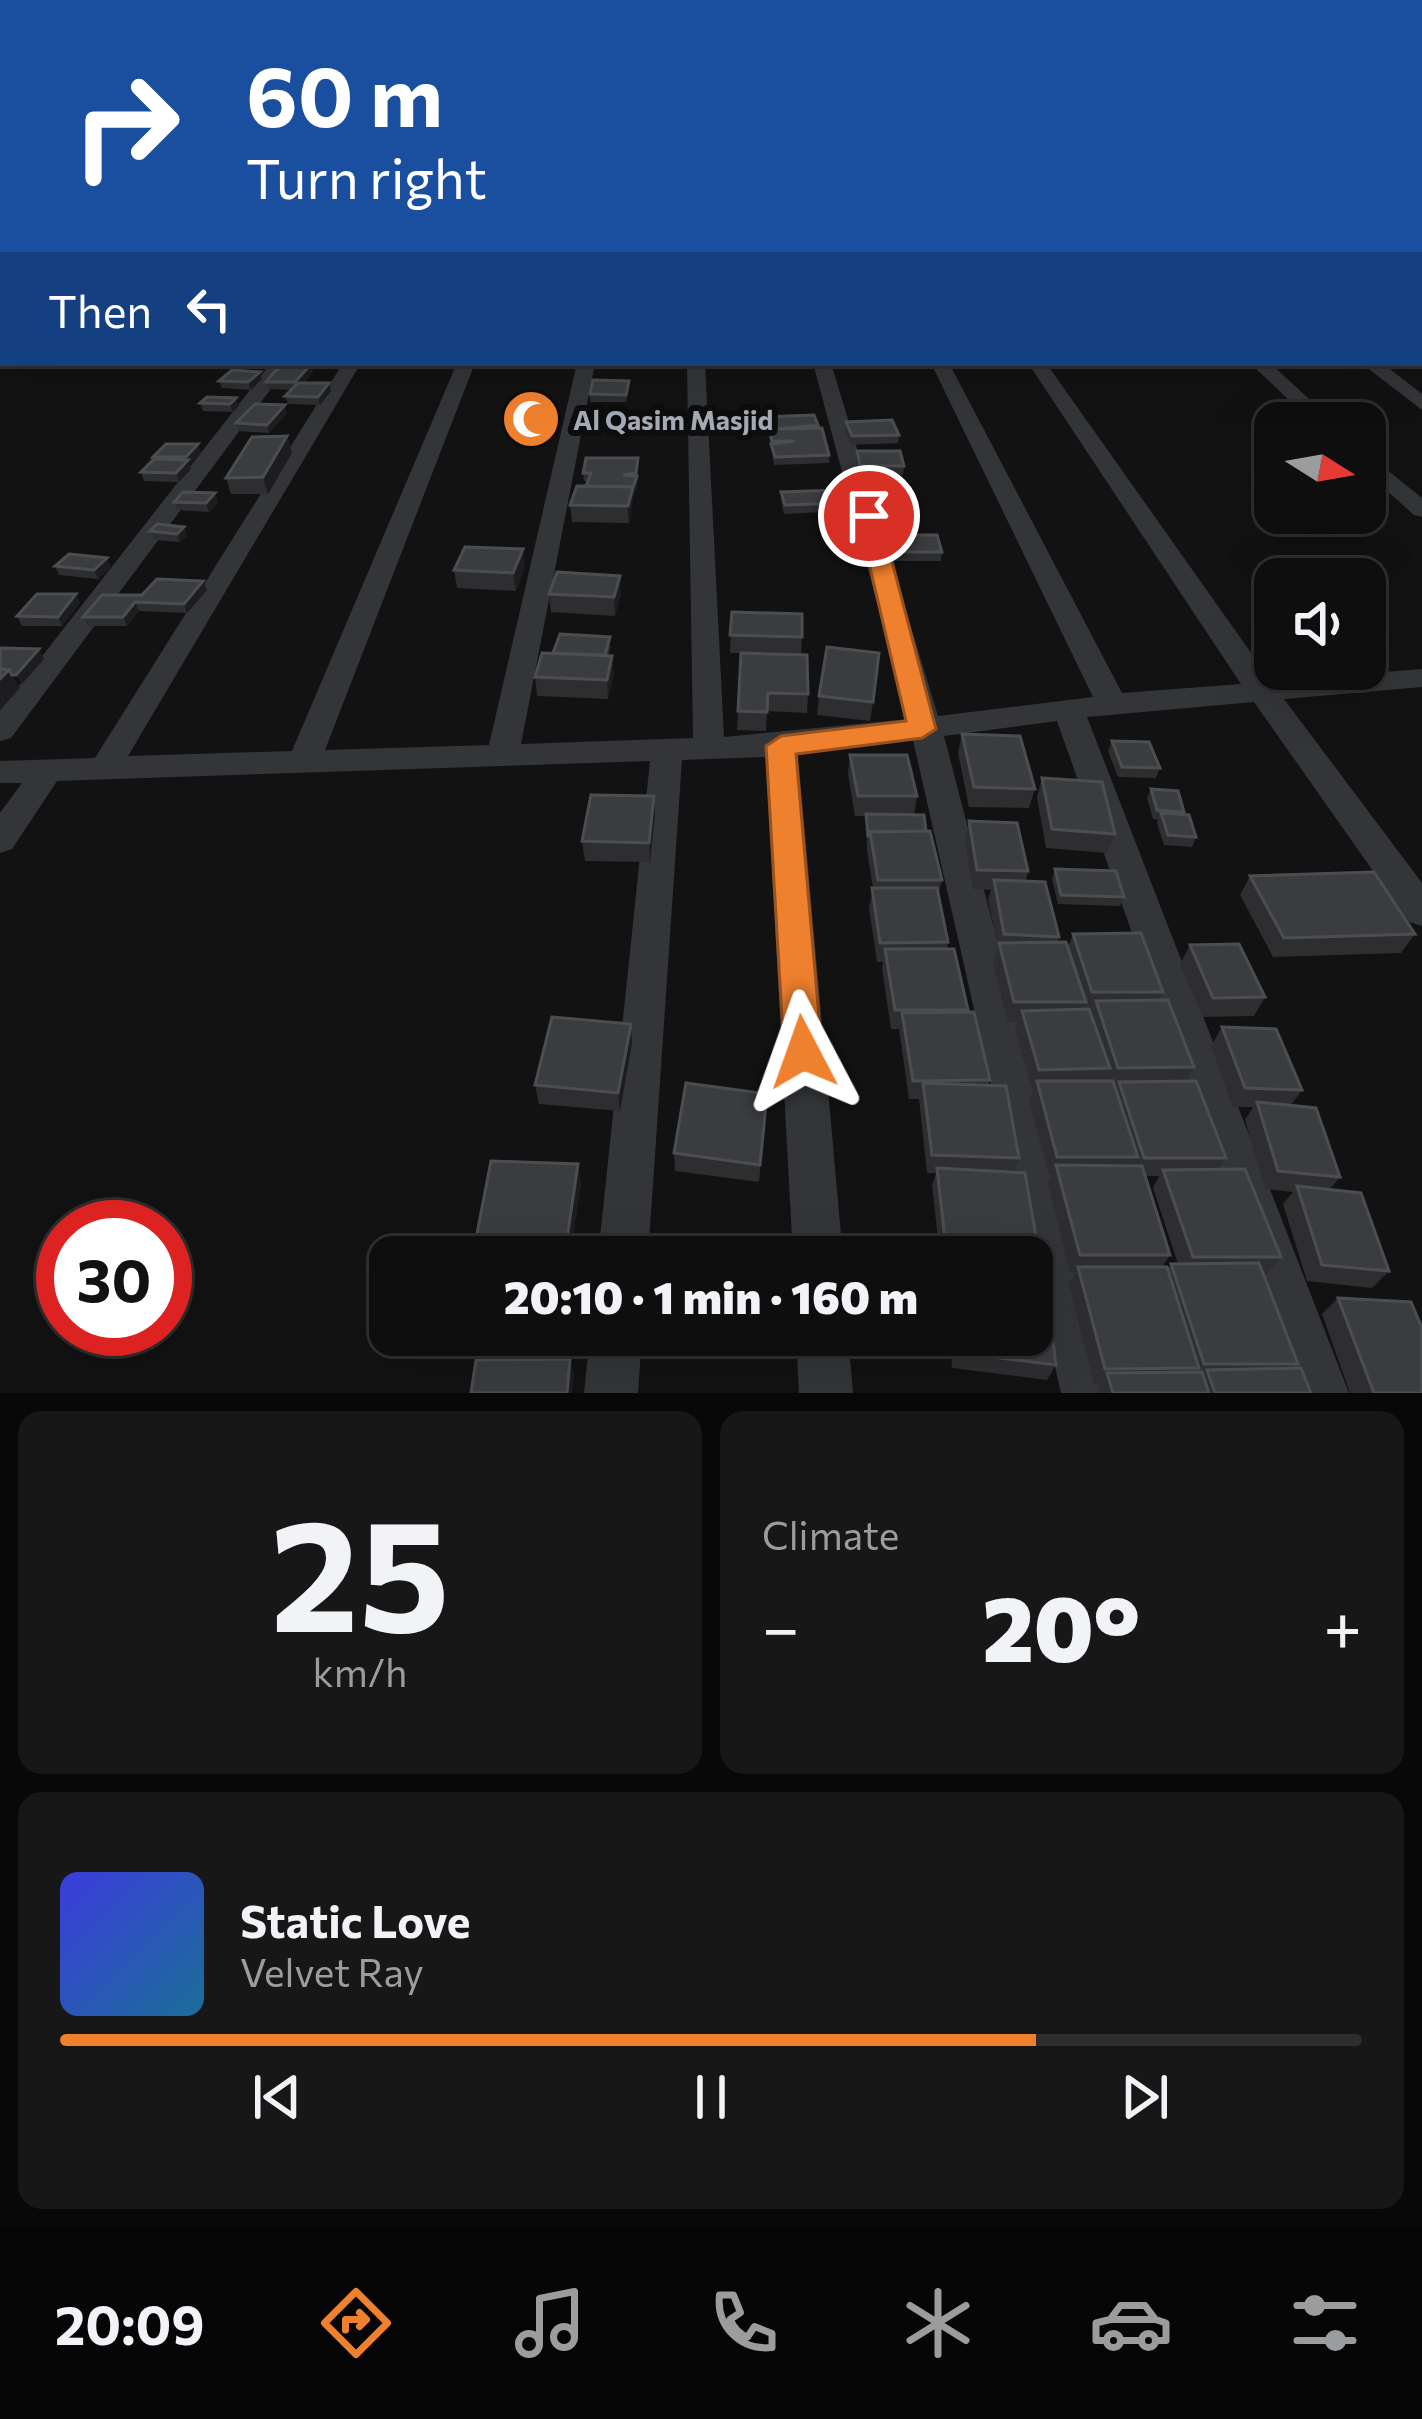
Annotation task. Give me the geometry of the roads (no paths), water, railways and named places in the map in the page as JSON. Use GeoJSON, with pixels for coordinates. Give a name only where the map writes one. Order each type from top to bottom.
{"type":"FeatureCollection","features":[{"type":"Feature","properties":{"kind":"street"},"geometry":{"type":"LineString","coordinates":[[0,731],[279,366]]}},
{"type":"Feature","properties":{"kind":"street"},"geometry":{"type":"LineString","coordinates":[[104,770],[350,366]]}},
{"type":"Feature","properties":{"kind":"street"},"geometry":{"type":"LineString","coordinates":[[302,764],[465,366]]}},
{"type":"Feature","properties":{"kind":"street"},"geometry":{"type":"LineString","coordinates":[[502,757],[585,366]]}},
{"type":"Feature","properties":{"kind":"street"},"geometry":{"type":"LineString","coordinates":[[696,366],[709,747]]}},
{"type":"Feature","properties":{"kind":"street"},"geometry":{"type":"LineString","coordinates":[[822,366],[869,516],[1012,1069],[1088,1393]]}},
{"type":"Feature","properties":{"kind":"street"},"geometry":{"type":"LineString","coordinates":[[942,366],[1112,704]]}},
{"type":"Feature","properties":{"kind":"street"},"geometry":{"type":"LineString","coordinates":[[1039,366],[1188,589],[1422,911]]}},
{"type":"Feature","properties":{"kind":"street"},"geometry":{"type":"LineString","coordinates":[[1262,366],[1302,402]]}},
{"type":"Feature","properties":{"kind":"street"},"geometry":{"type":"LineString","coordinates":[[1374,366],[1422,404]]}},
{"type":"Feature","properties":{"kind":"street"},"geometry":{"type":"LineString","coordinates":[[1386,478],[1422,510]]}},
{"type":"Feature","properties":{"kind":"street"},"geometry":{"type":"LineString","coordinates":[[0,772],[781,746],[1112,704],[1422,678]]}},
{"type":"Feature","properties":{"kind":"street"},"geometry":{"type":"LineString","coordinates":[[1069,711],[1322,1393]]}},
{"type":"Feature","properties":{"kind":"street"},"geometry":{"type":"LineString","coordinates":[[781,746],[816,1236]]}},
{"type":"Feature","properties":{"kind":"street"},"geometry":{"type":"LineString","coordinates":[[625,1236],[667,750]]}},
{"type":"Feature","properties":{"kind":"street"},"geometry":{"type":"LineString","coordinates":[[0,840],[47,771]]}},
{"type":"Feature","properties":{"kind":"street"},"geometry":{"type":"LineString","coordinates":[[611,1393],[614,1356]]}},
{"type":"Feature","properties":{"kind":"street"},"geometry":{"type":"LineString","coordinates":[[823,1356],[826,1393]]}},
{"type":"Feature","properties":{"kind":"place","name":"Al Qasim Masjid"},"geometry":{"type":"Point","coordinates":[531,419]}}]}
